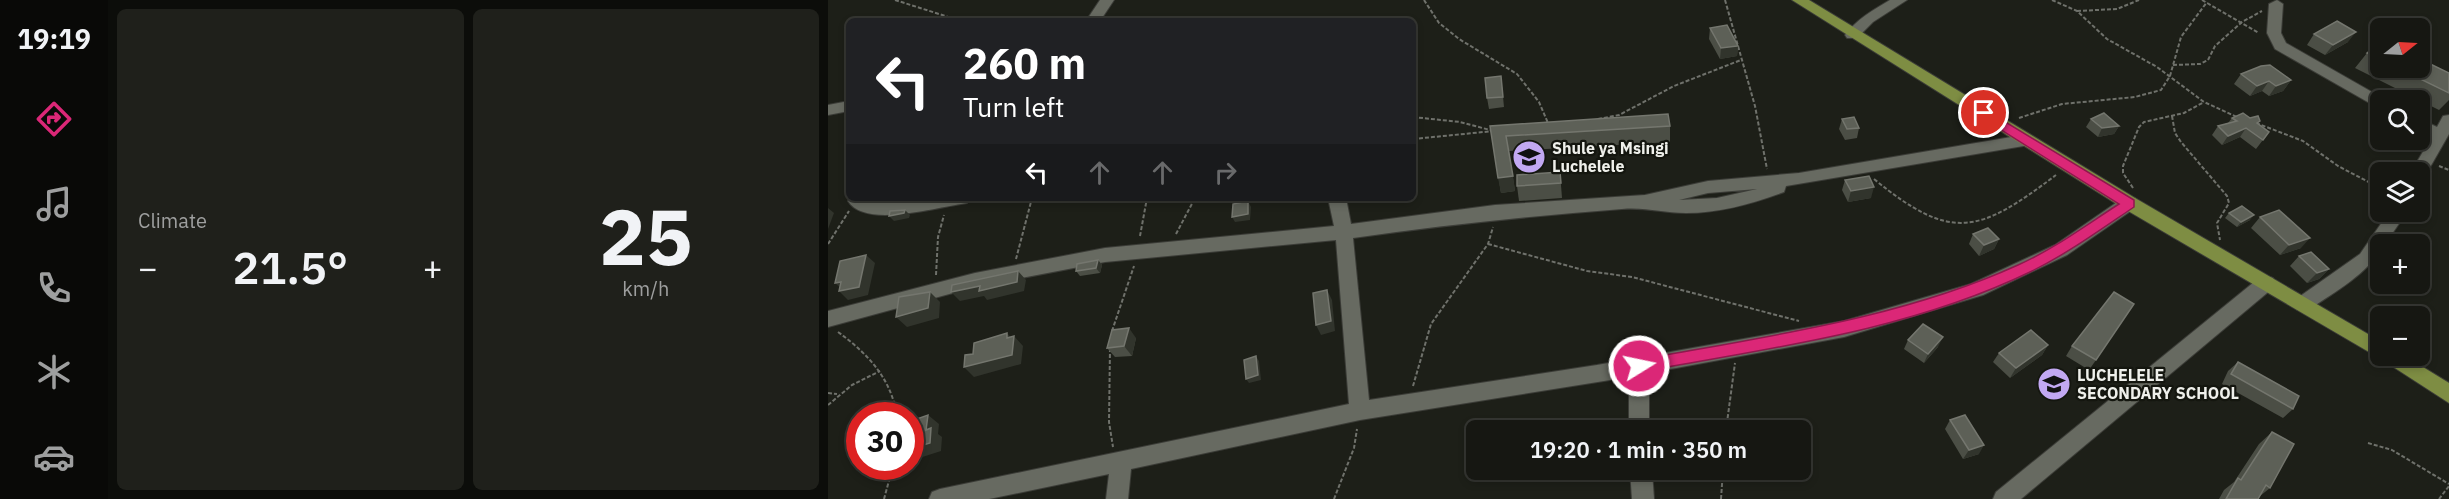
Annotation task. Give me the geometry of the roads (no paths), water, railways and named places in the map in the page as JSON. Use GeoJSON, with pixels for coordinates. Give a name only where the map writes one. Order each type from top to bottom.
{"type":"FeatureCollection","features":[{"type":"Feature","properties":{"kind":"main road"},"geometry":{"type":"LineString","coordinates":[[1799,0],[2129,203],[2370,345]]}},
{"type":"Feature","properties":{"kind":"main road"},"geometry":{"type":"LineString","coordinates":[[2405,366],[2449,394]]}},
{"type":"Feature","properties":{"kind":"street"},"geometry":{"type":"LineString","coordinates":[[1095,18],[1107,0]]}},
{"type":"Feature","properties":{"kind":"street"},"geometry":{"type":"LineString","coordinates":[[1852,34],[1868,19],[1900,0]]}},
{"type":"Feature","properties":{"kind":"street"},"geometry":{"type":"LineString","coordinates":[[2276,4],[2274,33],[2280,46],[2370,98]]}},
{"type":"Feature","properties":{"kind":"street"},"geometry":{"type":"LineString","coordinates":[[828,110],[846,107]]}},
{"type":"Feature","properties":{"kind":"street"},"geometry":{"type":"LineString","coordinates":[[2424,162],[2449,120]]}},
{"type":"Feature","properties":{"kind":"street"},"geometry":{"type":"LineString","coordinates":[[2430,130],[2439,135]]}},
{"type":"Feature","properties":{"kind":"street"},"geometry":{"type":"LineString","coordinates":[[832,325],[936,289],[1002,273],[1137,251],[1344,232],[1495,212],[1645,201],[1708,187],[1799,179],[2029,140]]}},
{"type":"Feature","properties":{"kind":"street"},"geometry":{"type":"LineString","coordinates":[[1645,201],[1670,207],[1704,206],[1763,194],[1799,179]]}},
{"type":"Feature","properties":{"kind":"street"},"geometry":{"type":"LineString","coordinates":[[857,201],[863,207],[874,210],[939,201]]}},
{"type":"Feature","properties":{"kind":"street"},"geometry":{"type":"LineString","coordinates":[[1338,201],[1344,232],[1360,411]]}},
{"type":"Feature","properties":{"kind":"street"},"geometry":{"type":"LineString","coordinates":[[940,499],[1121,463],[1360,411],[1639,366],[1844,329],[1976,290],[2061,250],[2129,203]]}},
{"type":"Feature","properties":{"kind":"street"},"geometry":{"type":"LineString","coordinates":[[2303,304],[2366,259],[2391,222]]}},
{"type":"Feature","properties":{"kind":"street"},"geometry":{"type":"LineString","coordinates":[[2004,499],[2266,283]]}},
{"type":"Feature","properties":{"kind":"street"},"geometry":{"type":"LineString","coordinates":[[1639,366],[1639,420]]}},
{"type":"Feature","properties":{"kind":"street"},"geometry":{"type":"LineString","coordinates":[[1117,499],[1121,463]]}},
{"type":"Feature","properties":{"kind":"street"},"geometry":{"type":"LineString","coordinates":[[1642,480],[1643,499]]}},
{"type":"Feature","properties":{"kind":"place","name":"Shule ya Msingi Luchelele"},"geometry":{"type":"Point","coordinates":[1529,157]}},
{"type":"Feature","properties":{"kind":"place","name":"LUCHELELE SECONDARY SCHOOL"},"geometry":{"type":"Point","coordinates":[2054,384]}}]}
